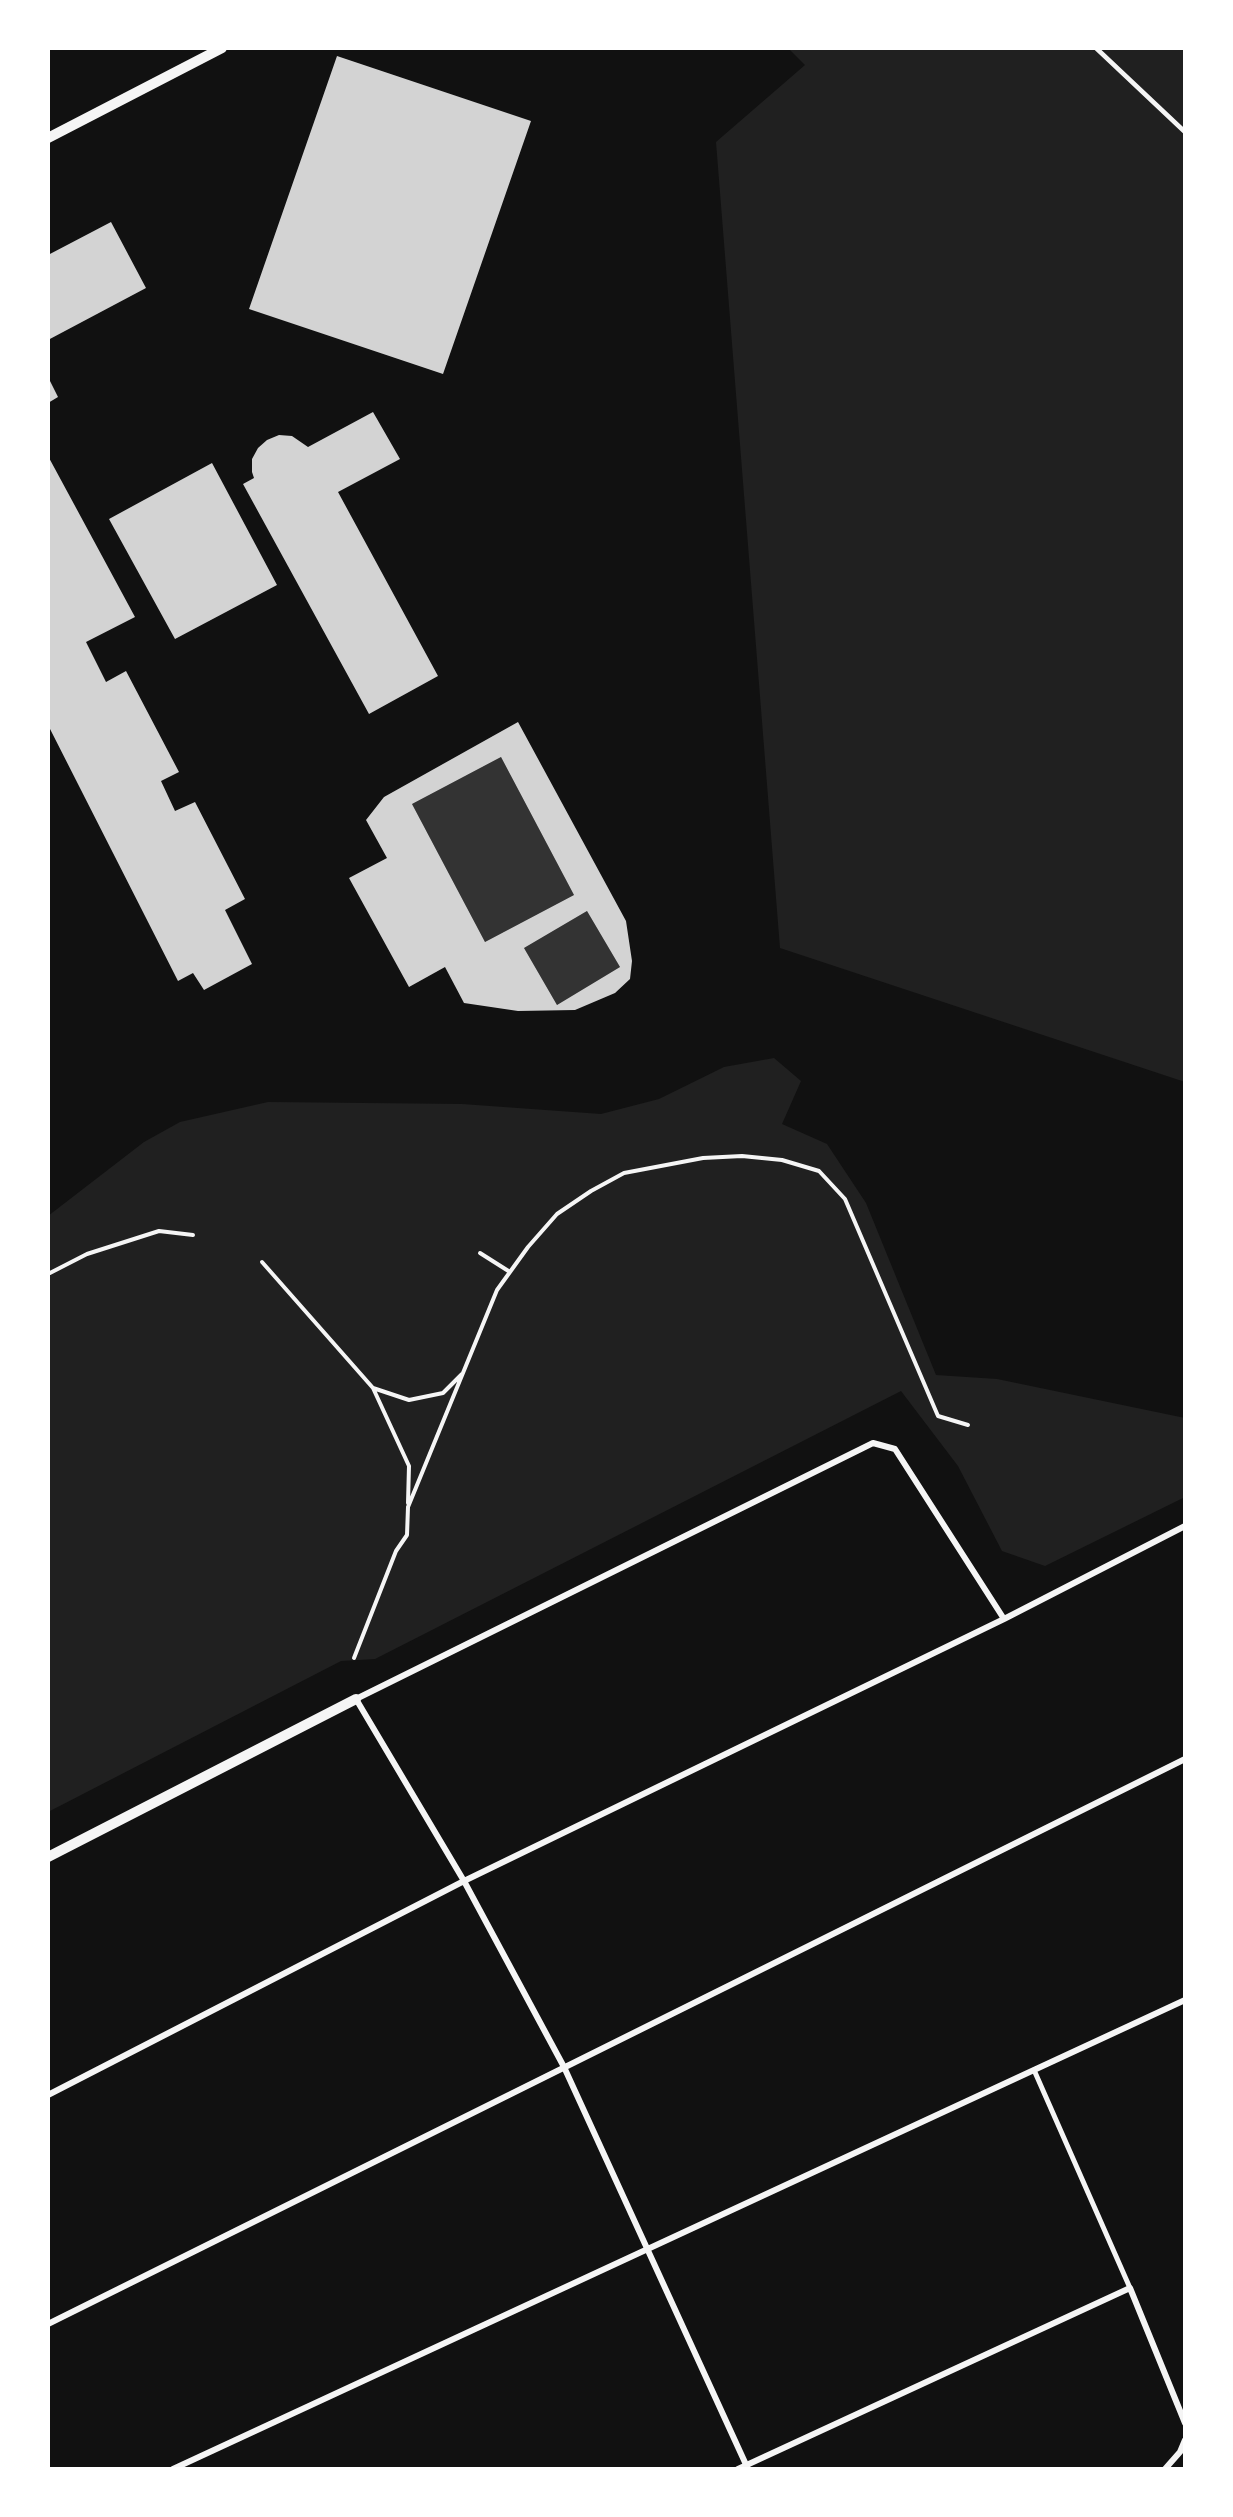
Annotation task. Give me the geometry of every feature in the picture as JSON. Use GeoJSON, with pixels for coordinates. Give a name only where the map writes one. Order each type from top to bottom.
{"type":"FeatureCollection","features":[{"type":"Feature","properties":{"kind":"street"},"geometry":{"type":"LineString","coordinates":[[48,138],[222,48]]}},
{"type":"Feature","properties":{"kind":"street"},"geometry":{"type":"LineString","coordinates":[[48,1857],[356,1699],[873,1443],[895,1449],[1004,1619]]}},
{"type":"Feature","properties":{"kind":"street"},"geometry":{"type":"LineString","coordinates":[[48,2095],[464,1881],[1004,1619],[1185,1526]]}},
{"type":"Feature","properties":{"kind":"street"},"geometry":{"type":"LineString","coordinates":[[356,1699],[464,1881],[564,2067],[747,2467]]}},
{"type":"Feature","properties":{"kind":"street"},"geometry":{"type":"LineString","coordinates":[[48,2324],[1185,1759]]}},
{"type":"Feature","properties":{"kind":"street"},"geometry":{"type":"LineString","coordinates":[[173,2469],[1185,2000]]}},
{"type":"Feature","properties":{"kind":"street"},"geometry":{"type":"LineString","coordinates":[[1034,2070],[1130,2288],[1185,2422]]}},
{"type":"Feature","properties":{"kind":"street"},"geometry":{"type":"LineString","coordinates":[[738,2469],[747,2467],[1130,2288]]}},
{"type":"Feature","properties":{"kind":"street"},"geometry":{"type":"LineString","coordinates":[[1164,2469],[1180,2452],[1185,2440]]}},
{"type":"Feature","properties":{"kind":"lane"},"geometry":{"type":"LineString","coordinates":[[1096,48],[1185,132]]}},
{"type":"Feature","properties":{"kind":"path"},"geometry":{"type":"LineString","coordinates":[[408,1507],[497,1290],[557,1214],[591,1191],[624,1173],[703,1158],[742,1156],[782,1160],[819,1171],[845,1199],[938,1416],[968,1425]]}},
{"type":"Feature","properties":{"kind":"path"},"geometry":{"type":"LineString","coordinates":[[48,1274],[87,1254],[159,1231],[193,1235]]}},
{"type":"Feature","properties":{"kind":"path"},"geometry":{"type":"LineString","coordinates":[[480,1253],[510,1272]]}},
{"type":"Feature","properties":{"kind":"path"},"geometry":{"type":"LineString","coordinates":[[262,1262],[373,1389],[409,1466],[407,1535],[396,1551],[354,1658]]}},
{"type":"Feature","properties":{"kind":"path"},"geometry":{"type":"LineString","coordinates":[[373,1389],[409,1400],[443,1393],[465,1371]]}},
{"type":"Feature","properties":{"kind":"shaded area"},"geometry":{"type":"Polygon","coordinates":[[[788,48],[1185,48],[1185,1082],[780,948],[716,142],[805,65],[788,48]]]}},
{"type":"Feature","properties":{"kind":"shaded area"},"geometry":{"type":"Polygon","coordinates":[[[501,757],[574,895],[485,942],[412,804],[501,757]]]}},
{"type":"Feature","properties":{"kind":"shaded area"},"geometry":{"type":"Polygon","coordinates":[[[587,911],[620,967],[557,1005],[524,948],[587,911]]]}},
{"type":"Feature","properties":{"kind":"shaded area"},"geometry":{"type":"Polygon","coordinates":[[[774,1058],[801,1081],[782,1124],[827,1144],[866,1203],[936,1375],[997,1379],[1185,1418],[1185,1497],[1045,1566],[1002,1551],[958,1466],[901,1391],[375,1659],[341,1661],[48,1812],[48,1216],[144,1142],[180,1122],[268,1102],[462,1104],[601,1114],[659,1099],[724,1067],[774,1058]]]}},
{"type":"Feature","properties":{"kind":"building"},"geometry":{"type":"Polygon","coordinates":[[[337,56],[531,121],[443,374],[249,309],[337,56]]]}},
{"type":"Feature","properties":{"kind":"building"},"geometry":{"type":"Polygon","coordinates":[[[111,222],[146,288],[48,340],[48,255],[111,222]]]}},
{"type":"Feature","properties":{"kind":"building"},"geometry":{"type":"Polygon","coordinates":[[[48,377],[58,397],[48,403],[48,377]]]}},
{"type":"Feature","properties":{"kind":"building"},"geometry":{"type":"Polygon","coordinates":[[[373,412],[400,459],[338,492],[438,676],[369,714],[243,484],[254,478],[252,459],[258,448],[267,440],[279,435],[292,436],[308,447],[373,412]]]}},
{"type":"Feature","properties":{"kind":"building"},"geometry":{"type":"Polygon","coordinates":[[[48,456],[135,617],[86,642],[106,682],[126,671],[179,772],[161,781],[175,811],[195,802],[245,899],[225,910],[252,964],[204,990],[193,973],[178,981],[48,725],[48,456]]]}},
{"type":"Feature","properties":{"kind":"building"},"geometry":{"type":"Polygon","coordinates":[[[212,463],[277,585],[175,639],[109,519],[212,463]]]}},
{"type":"Feature","properties":{"kind":"building"},"geometry":{"type":"Polygon","coordinates":[[[518,722],[626,921],[632,961],[630,979],[615,993],[575,1010],[518,1011],[464,1003],[445,967],[409,987],[349,878],[387,858],[366,820],[384,797],[518,722]],[[501,757],[412,804],[485,942],[574,895],[501,757]],[[587,911],[524,948],[557,1005],[620,967],[587,911]]]}}]}
